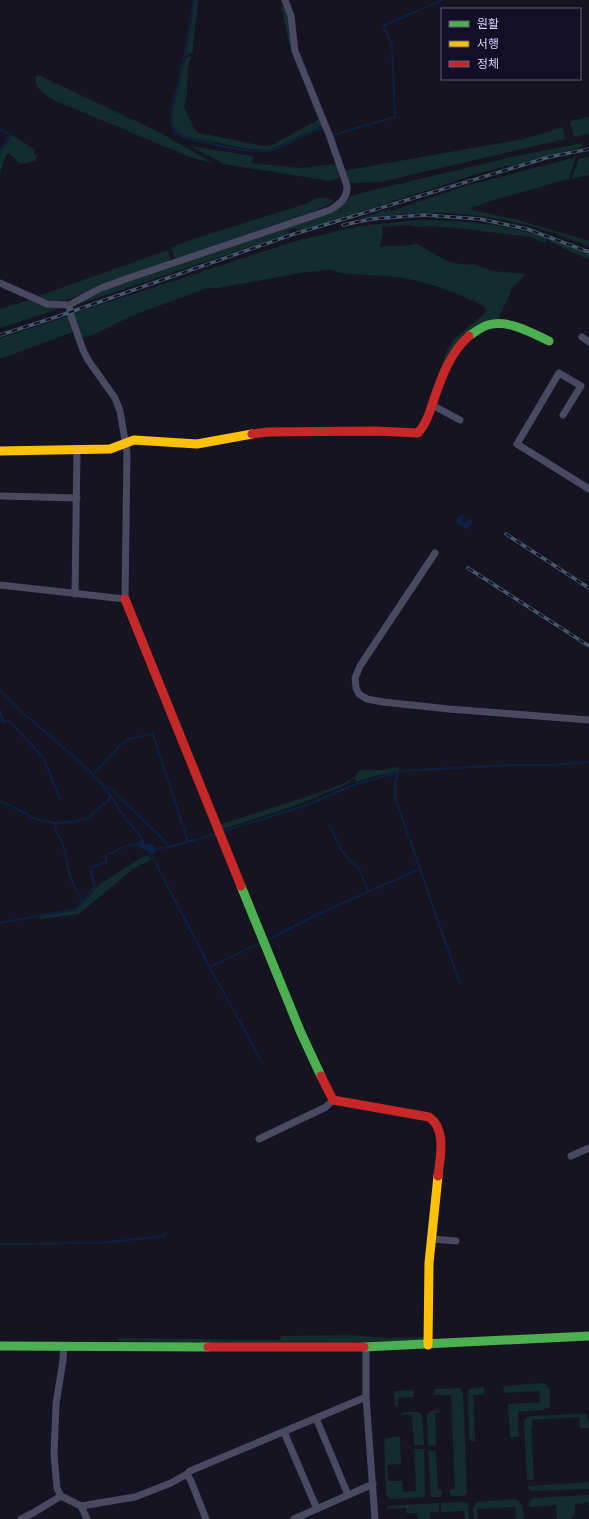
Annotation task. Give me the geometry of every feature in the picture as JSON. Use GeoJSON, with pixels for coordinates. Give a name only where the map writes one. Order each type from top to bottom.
{"type":"FeatureCollection","features":[{"type":"Feature","properties":{"kind":"street"},"geometry":{"type":"LineString","coordinates":[[0,283],[47,304],[68,305],[99,289],[123,280],[330,210],[338,205],[347,191],[347,186],[330,137],[295,51],[291,16],[285,0]]}},
{"type":"Feature","properties":{"kind":"street"},"geometry":{"type":"LineString","coordinates":[[68,305],[83,350],[88,360],[115,398],[120,411],[127,452],[125,599],[219,833],[302,1033],[333,1100]]}},
{"type":"Feature","properties":{"kind":"street"},"geometry":{"type":"LineString","coordinates":[[0,451],[110,449],[134,440],[197,444],[268,432],[375,431],[413,434],[418,433],[422,429],[443,373],[454,350],[468,337],[486,326],[495,324],[518,329],[549,341]]}},
{"type":"Feature","properties":{"kind":"street"},"geometry":{"type":"LineString","coordinates":[[582,337],[589,342]]}},
{"type":"Feature","properties":{"kind":"street"},"geometry":{"type":"LineString","coordinates":[[563,415],[581,386],[559,373],[517,444],[589,489]]}},
{"type":"Feature","properties":{"kind":"street"},"geometry":{"type":"LineString","coordinates":[[432,405],[460,420]]}},
{"type":"Feature","properties":{"kind":"street"},"geometry":{"type":"LineString","coordinates":[[75,594],[77,450]]}},
{"type":"Feature","properties":{"kind":"street"},"geometry":{"type":"LineString","coordinates":[[2,496],[76,498]]}},
{"type":"Feature","properties":{"kind":"street"},"geometry":{"type":"LineString","coordinates":[[435,553],[360,666],[355,678],[356,688],[359,694],[367,699],[383,702],[449,709],[589,720]]}},
{"type":"Feature","properties":{"kind":"street"},"geometry":{"type":"LineString","coordinates":[[0,585],[125,599]]}},
{"type":"Feature","properties":{"kind":"street"},"geometry":{"type":"LineString","coordinates":[[259,1139],[326,1107],[333,1100]]}},
{"type":"Feature","properties":{"kind":"street"},"geometry":{"type":"LineString","coordinates":[[333,1100],[429,1117],[435,1121],[439,1128],[441,1151],[429,1263],[428,1345]]}},
{"type":"Feature","properties":{"kind":"street"},"geometry":{"type":"LineString","coordinates":[[571,1156],[589,1148]]}},
{"type":"Feature","properties":{"kind":"street"},"geometry":{"type":"LineString","coordinates":[[432,1239],[456,1241]]}},
{"type":"Feature","properties":{"kind":"street"},"geometry":{"type":"LineString","coordinates":[[0,1346],[366,1347],[589,1336]]}},
{"type":"Feature","properties":{"kind":"street"},"geometry":{"type":"LineString","coordinates":[[64,1346],[64,1360],[56,1404],[54,1455],[57,1488],[61,1496],[81,1506],[135,1497],[171,1483],[203,1465],[366,1397]]}},
{"type":"Feature","properties":{"kind":"street"},"geometry":{"type":"LineString","coordinates":[[366,1347],[366,1397],[375,1519]]}},
{"type":"Feature","properties":{"kind":"street"},"geometry":{"type":"LineString","coordinates":[[316,1418],[348,1495]]}},
{"type":"Feature","properties":{"kind":"street"},"geometry":{"type":"LineString","coordinates":[[284,1432],[317,1509]]}},
{"type":"Feature","properties":{"kind":"street"},"geometry":{"type":"LineString","coordinates":[[187,1474],[206,1519]]}},
{"type":"Feature","properties":{"kind":"street"},"geometry":{"type":"LineString","coordinates":[[294,1519],[373,1484]]}},
{"type":"Feature","properties":{"kind":"street"},"geometry":{"type":"LineString","coordinates":[[21,1519],[61,1496]]}},
{"type":"Feature","properties":{"kind":"street"},"geometry":{"type":"LineString","coordinates":[[81,1506],[87,1519]]}},
{"type":"Feature","properties":{"kind":"green space"},"geometry":{"type":"Polygon","coordinates":[[[195,0],[198,0],[193,52],[186,56],[195,0]]]}},
{"type":"Feature","properties":{"kind":"green space"},"geometry":{"type":"Polygon","coordinates":[[[281,5],[285,6],[291,39],[324,125],[270,150],[248,149],[183,136],[174,129],[172,116],[185,59],[191,56],[188,68],[187,93],[184,107],[194,128],[199,133],[263,146],[272,145],[318,120],[289,44],[281,5]]]}},
{"type":"Feature","properties":{"kind":"green space"},"geometry":{"type":"Polygon","coordinates":[[[38,75],[159,132],[213,163],[192,158],[56,101],[44,94],[38,88],[36,85],[36,76],[38,75]]]}},
{"type":"Feature","properties":{"kind":"green space"},"geometry":{"type":"Polygon","coordinates":[[[589,117],[589,134],[574,137],[570,121],[589,117]]]}},
{"type":"Feature","properties":{"kind":"green space"},"geometry":{"type":"Polygon","coordinates":[[[563,127],[565,139],[381,182],[350,182],[347,180],[342,171],[524,139],[563,127]]]}},
{"type":"Feature","properties":{"kind":"green space"},"geometry":{"type":"Polygon","coordinates":[[[12,135],[34,149],[34,155],[37,156],[35,161],[20,164],[9,153],[6,155],[0,174],[0,152],[12,135]]]}},
{"type":"Feature","properties":{"kind":"green space"},"geometry":{"type":"Polygon","coordinates":[[[583,143],[582,147],[484,172],[303,230],[297,231],[295,228],[288,230],[289,234],[73,306],[101,291],[343,202],[349,197],[361,193],[521,155],[583,143]]]}},
{"type":"Feature","properties":{"kind":"green space"},"geometry":{"type":"Polygon","coordinates":[[[190,146],[253,156],[252,163],[301,168],[336,164],[339,178],[330,181],[224,164],[190,146]]]}},
{"type":"Feature","properties":{"kind":"green space"},"geometry":{"type":"Polygon","coordinates":[[[576,157],[569,179],[490,201],[470,209],[515,219],[589,241],[589,247],[548,231],[527,225],[505,220],[461,214],[417,213],[357,219],[390,209],[391,211],[465,186],[576,157]]]}},
{"type":"Feature","properties":{"kind":"green space"},"geometry":{"type":"Polygon","coordinates":[[[589,157],[589,175],[571,179],[579,159],[589,157]]]}},
{"type":"Feature","properties":{"kind":"green space"},"geometry":{"type":"Polygon","coordinates":[[[317,198],[328,198],[333,201],[311,213],[175,259],[171,248],[187,241],[305,204],[317,198]]]}},
{"type":"Feature","properties":{"kind":"green space"},"geometry":{"type":"Polygon","coordinates":[[[418,220],[451,221],[500,226],[548,238],[545,243],[531,237],[456,228],[430,226],[418,227],[409,225],[382,227],[383,234],[380,246],[406,246],[417,244],[447,261],[465,265],[474,264],[492,271],[526,274],[513,287],[498,320],[462,338],[424,420],[447,350],[454,339],[486,311],[484,306],[430,284],[395,277],[340,273],[331,270],[306,272],[218,288],[207,288],[131,316],[93,335],[81,338],[72,314],[292,242],[359,226],[418,220]]]}},
{"type":"Feature","properties":{"kind":"green space"},"geometry":{"type":"Polygon","coordinates":[[[550,239],[589,254],[589,260],[549,241],[550,239]]]}},
{"type":"Feature","properties":{"kind":"green space"},"geometry":{"type":"Polygon","coordinates":[[[168,250],[171,260],[66,300],[55,301],[38,298],[41,295],[168,250]]]}},
{"type":"Feature","properties":{"kind":"green space"},"geometry":{"type":"Polygon","coordinates":[[[28,300],[47,306],[62,308],[0,328],[0,309],[28,300]]]}},
{"type":"Feature","properties":{"kind":"green space"},"geometry":{"type":"Polygon","coordinates":[[[69,316],[73,332],[0,359],[0,338],[69,316]]]}},
{"type":"Feature","properties":{"kind":"green space"},"geometry":{"type":"Polygon","coordinates":[[[395,767],[400,769],[394,772],[355,782],[356,775],[360,770],[383,770],[395,767]]]}},
{"type":"Feature","properties":{"kind":"green space"},"geometry":{"type":"Polygon","coordinates":[[[354,777],[348,784],[294,806],[223,829],[221,824],[343,784],[354,777]]]}},
{"type":"Feature","properties":{"kind":"green space"},"geometry":{"type":"Polygon","coordinates":[[[149,855],[151,860],[133,869],[79,914],[40,919],[39,917],[77,910],[100,884],[142,857],[149,855]]]}},
{"type":"Feature","properties":{"kind":"green space"},"geometry":{"type":"Polygon","coordinates":[[[348,1335],[391,1338],[424,1337],[424,1340],[348,1343],[233,1343],[119,1341],[117,1338],[280,1340],[281,1336],[348,1335]]]}},
{"type":"Feature","properties":{"kind":"green space"},"geometry":{"type":"Polygon","coordinates":[[[546,1384],[550,1389],[550,1407],[542,1410],[518,1412],[519,1437],[510,1437],[508,1404],[540,1402],[539,1391],[504,1393],[503,1386],[546,1384]]]}},
{"type":"Feature","properties":{"kind":"green space"},"geometry":{"type":"Polygon","coordinates":[[[484,1387],[485,1394],[473,1395],[475,1441],[471,1441],[469,1437],[468,1391],[472,1388],[484,1387]]]}},
{"type":"Feature","properties":{"kind":"green space"},"geometry":{"type":"Polygon","coordinates":[[[460,1388],[463,1394],[467,1492],[464,1496],[451,1496],[449,1490],[455,1489],[451,1395],[434,1395],[434,1390],[460,1388]]]}},
{"type":"Feature","properties":{"kind":"green space"},"geometry":{"type":"Polygon","coordinates":[[[413,1390],[414,1397],[398,1398],[398,1406],[395,1406],[394,1391],[413,1390]]]}},
{"type":"Feature","properties":{"kind":"green space"},"geometry":{"type":"Polygon","coordinates":[[[438,1410],[441,1412],[435,1413],[436,1445],[428,1446],[427,1415],[430,1411],[438,1410]]]}},
{"type":"Feature","properties":{"kind":"green space"},"geometry":{"type":"Polygon","coordinates":[[[403,1412],[418,1412],[422,1414],[424,1445],[414,1445],[412,1414],[400,1415],[403,1412]]]}},
{"type":"Feature","properties":{"kind":"green space"},"geometry":{"type":"Polygon","coordinates":[[[585,1414],[587,1416],[589,1428],[580,1428],[579,1417],[532,1420],[531,1429],[534,1480],[528,1480],[524,1421],[526,1418],[530,1416],[585,1414]]]}},
{"type":"Feature","properties":{"kind":"green space"},"geometry":{"type":"Polygon","coordinates":[[[400,1437],[401,1464],[387,1465],[388,1481],[402,1481],[403,1492],[416,1491],[414,1449],[424,1449],[425,1497],[388,1498],[386,1494],[384,1443],[386,1439],[400,1437]]]}},
{"type":"Feature","properties":{"kind":"green space"},"geometry":{"type":"Polygon","coordinates":[[[429,1451],[436,1451],[438,1490],[442,1490],[441,1497],[431,1496],[429,1451]]]}},
{"type":"Feature","properties":{"kind":"green space"},"geometry":{"type":"Polygon","coordinates":[[[589,1482],[589,1489],[532,1491],[528,1488],[529,1486],[589,1482]]]}},
{"type":"Feature","properties":{"kind":"green space"},"geometry":{"type":"Polygon","coordinates":[[[589,1495],[589,1506],[587,1503],[575,1504],[575,1515],[572,1516],[572,1519],[557,1519],[556,1505],[530,1507],[529,1505],[530,1500],[534,1498],[589,1495]]]}},
{"type":"Feature","properties":{"kind":"green space"},"geometry":{"type":"Polygon","coordinates":[[[515,1499],[521,1505],[524,1519],[516,1519],[515,1507],[477,1509],[478,1519],[474,1519],[473,1508],[477,1502],[515,1499]]]}},
{"type":"Feature","properties":{"kind":"green space"},"geometry":{"type":"Polygon","coordinates":[[[439,1503],[439,1512],[430,1513],[430,1519],[418,1519],[417,1513],[406,1513],[406,1508],[387,1509],[387,1506],[439,1503]]]}},
{"type":"Feature","properties":{"kind":"green space"},"geometry":{"type":"Polygon","coordinates":[[[441,1503],[468,1503],[469,1519],[465,1519],[464,1511],[441,1512],[441,1503]]]}},
{"type":"Feature","properties":{"kind":"water"},"geometry":{"type":"Polygon","coordinates":[[[461,514],[465,516],[462,522],[465,523],[468,518],[473,521],[467,530],[455,522],[461,514]]]}},
{"type":"Feature","properties":{"kind":"water"},"geometry":{"type":"Polygon","coordinates":[[[139,842],[155,845],[155,853],[150,855],[149,852],[137,846],[137,843],[139,842]]]}},
{"type":"Feature","properties":{"kind":"waterway"},"geometry":{"type":"LineString","coordinates":[[194,0],[184,58],[171,115],[173,129],[182,137],[210,144],[246,150],[267,151],[276,149],[316,130],[324,128]]}},
{"type":"Feature","properties":{"kind":"waterway"},"geometry":{"type":"LineString","coordinates":[[331,133],[332,135],[395,117],[392,45],[383,26],[442,0]]}},
{"type":"Feature","properties":{"kind":"waterway"},"geometry":{"type":"LineString","coordinates":[[0,129],[9,134],[9,139],[0,149]]}},
{"type":"Feature","properties":{"kind":"waterway"},"geometry":{"type":"LineString","coordinates":[[0,690],[22,712],[79,761],[103,785],[127,821],[140,835],[144,844]]}},
{"type":"Feature","properties":{"kind":"waterway"},"geometry":{"type":"LineString","coordinates":[[0,710],[3,722],[9,721],[43,757],[60,799]]}},
{"type":"Feature","properties":{"kind":"waterway"},"geometry":{"type":"LineString","coordinates":[[93,775],[119,746],[129,739],[153,734],[188,842]]}},
{"type":"Feature","properties":{"kind":"waterway"},"geometry":{"type":"LineString","coordinates":[[221,832],[307,805],[354,785],[402,771],[510,765],[553,765],[589,762]]}},
{"type":"Feature","properties":{"kind":"waterway"},"geometry":{"type":"LineString","coordinates":[[398,773],[395,783],[395,797],[460,984]]}},
{"type":"Feature","properties":{"kind":"waterway"},"geometry":{"type":"LineString","coordinates":[[106,790],[107,787],[112,790],[163,839],[168,847]]}},
{"type":"Feature","properties":{"kind":"waterway"},"geometry":{"type":"LineString","coordinates":[[56,823],[73,822],[89,818],[95,811],[108,801],[109,797]]}},
{"type":"Feature","properties":{"kind":"waterway"},"geometry":{"type":"LineString","coordinates":[[0,801],[34,819],[55,823],[56,831],[63,844],[70,876],[77,893],[82,900]]}},
{"type":"Feature","properties":{"kind":"waterway"},"geometry":{"type":"LineString","coordinates":[[329,824],[342,851],[349,860],[359,868],[368,892]]}},
{"type":"Feature","properties":{"kind":"waterway"},"geometry":{"type":"LineString","coordinates":[[153,849],[168,847],[217,834]]}},
{"type":"Feature","properties":{"kind":"waterway"},"geometry":{"type":"LineString","coordinates":[[0,923],[76,909],[95,887],[91,871],[92,867],[106,862],[106,855],[126,846],[139,845]]}},
{"type":"Feature","properties":{"kind":"waterway"},"geometry":{"type":"LineString","coordinates":[[150,852],[208,964],[262,1062]]}},
{"type":"Feature","properties":{"kind":"waterway"},"geometry":{"type":"LineString","coordinates":[[267,940],[320,913],[420,869]]}},
{"type":"Feature","properties":{"kind":"waterway"},"geometry":{"type":"LineString","coordinates":[[210,967],[262,942]]}},
{"type":"Feature","properties":{"kind":"waterway"},"geometry":{"type":"LineString","coordinates":[[0,1244],[102,1243],[163,1236],[166,1233]]}},
{"type":"Feature","properties":{"kind":"railway"},"geometry":{"type":"LineString","coordinates":[[0,335],[291,235],[549,157],[589,149]]}},
{"type":"Feature","properties":{"kind":"railway"},"geometry":{"type":"LineString","coordinates":[[343,225],[371,219],[424,215],[480,219],[527,229],[589,252]]}},
{"type":"Feature","properties":{"kind":"railway"},"geometry":{"type":"LineString","coordinates":[[506,534],[589,588]]}},
{"type":"Feature","properties":{"kind":"railway"},"geometry":{"type":"LineString","coordinates":[[468,568],[589,646]]}},
{"type":"Feature","properties":{"kind":"traffic: fast"},"geometry":{"type":"LineString","coordinates":[[469,336],[485,326],[504,324],[512,325],[528,331],[549,341]]}},
{"type":"Feature","properties":{"kind":"traffic: fast"},"geometry":{"type":"LineString","coordinates":[[241,886],[301,1033],[321,1076]]}},
{"type":"Feature","properties":{"kind":"traffic: fast"},"geometry":{"type":"LineString","coordinates":[[364,1347],[589,1336]]}},
{"type":"Feature","properties":{"kind":"traffic: fast"},"geometry":{"type":"LineString","coordinates":[[0,1346],[208,1347]]}},
{"type":"Feature","properties":{"kind":"traffic: slow"},"geometry":{"type":"LineString","coordinates":[[0,451],[110,449],[134,440],[197,444],[252,434]]}},
{"type":"Feature","properties":{"kind":"traffic: slow"},"geometry":{"type":"LineString","coordinates":[[428,1345],[429,1263],[438,1176]]}},
{"type":"Feature","properties":{"kind":"traffic: jam"},"geometry":{"type":"LineString","coordinates":[[252,434],[268,432],[375,431],[418,433],[428,417],[447,365],[462,343],[469,336]]}},
{"type":"Feature","properties":{"kind":"traffic: jam"},"geometry":{"type":"LineString","coordinates":[[125,599],[241,886]]}},
{"type":"Feature","properties":{"kind":"traffic: jam"},"geometry":{"type":"LineString","coordinates":[[321,1076],[333,1100],[429,1117],[435,1122],[441,1144],[438,1176]]}},
{"type":"Feature","properties":{"kind":"traffic: jam"},"geometry":{"type":"LineString","coordinates":[[208,1347],[364,1347]]}}]}
